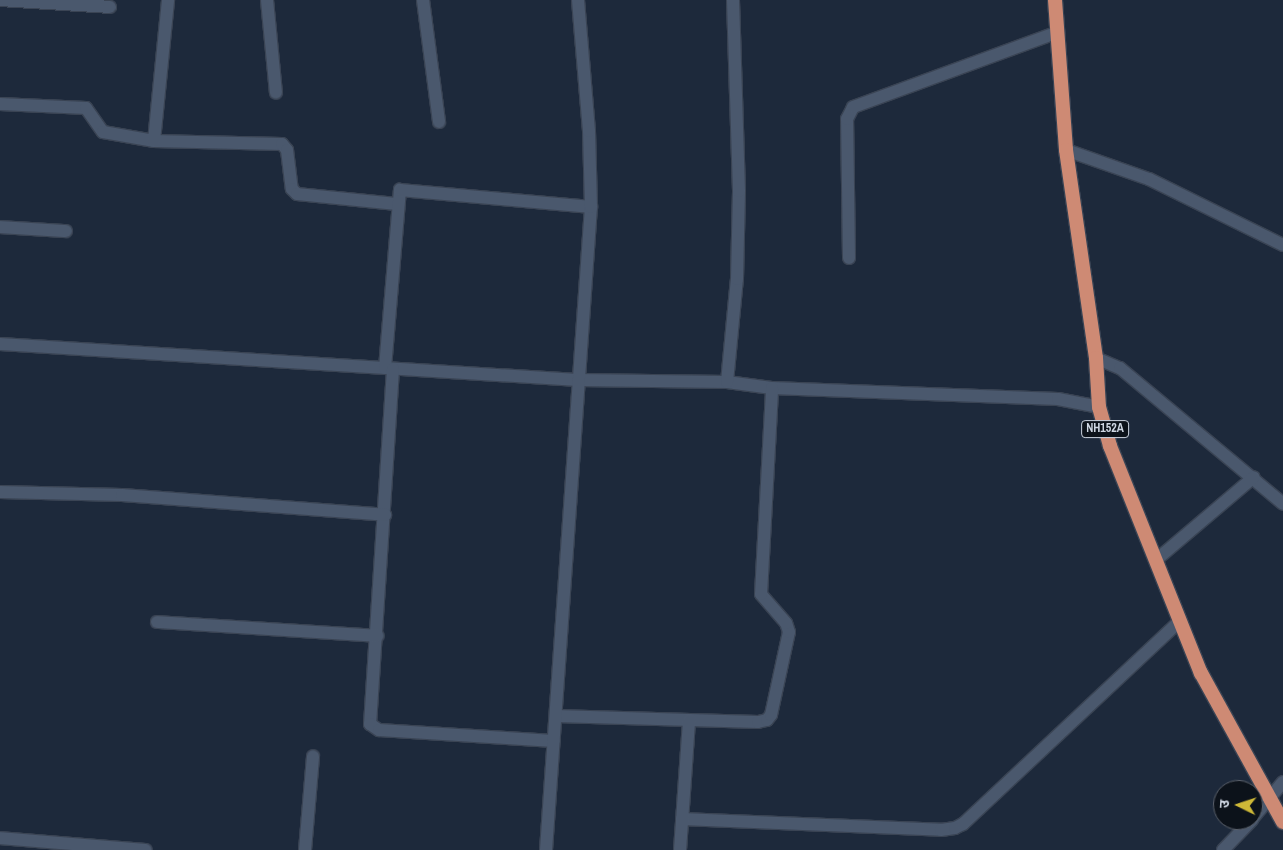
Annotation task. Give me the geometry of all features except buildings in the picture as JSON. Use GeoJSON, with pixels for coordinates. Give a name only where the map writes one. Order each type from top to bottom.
{"type":"FeatureCollection","features":[{"type":"Feature","properties":{"kind":"highway","name":"NH152A"},"geometry":{"type":"LineString","coordinates":[[1055,0],[1066,150],[1096,358],[1099,407],[1110,446],[1201,673],[1283,822]]}},
{"type":"Feature","properties":{"kind":"street"},"geometry":{"type":"LineString","coordinates":[[0,0],[110,7]]}},
{"type":"Feature","properties":{"kind":"street"},"geometry":{"type":"LineString","coordinates":[[154,142],[168,0]]}},
{"type":"Feature","properties":{"kind":"street"},"geometry":{"type":"LineString","coordinates":[[268,0],[276,93]]}},
{"type":"Feature","properties":{"kind":"street"},"geometry":{"type":"LineString","coordinates":[[423,0],[439,122]]}},
{"type":"Feature","properties":{"kind":"street"},"geometry":{"type":"LineString","coordinates":[[546,850],[591,207],[589,132],[578,0]]}},
{"type":"Feature","properties":{"kind":"street"},"geometry":{"type":"LineString","coordinates":[[727,382],[737,279],[739,200],[733,0]]}},
{"type":"Feature","properties":{"kind":"street"},"geometry":{"type":"LineString","coordinates":[[849,258],[847,119],[853,107],[1058,32]]}},
{"type":"Feature","properties":{"kind":"street"},"geometry":{"type":"LineString","coordinates":[[0,104],[86,108],[103,132],[154,142],[282,144],[287,150],[292,189],[297,194],[397,204]]}},
{"type":"Feature","properties":{"kind":"street"},"geometry":{"type":"LineString","coordinates":[[1066,150],[1149,179],[1283,245]]}},
{"type":"Feature","properties":{"kind":"street"},"geometry":{"type":"LineString","coordinates":[[554,742],[374,728],[369,720],[378,636],[385,515],[389,369],[397,204],[398,193],[403,188],[591,207]]}},
{"type":"Feature","properties":{"kind":"street"},"geometry":{"type":"LineString","coordinates":[[0,227],[66,231]]}},
{"type":"Feature","properties":{"kind":"street"},"geometry":{"type":"LineString","coordinates":[[0,344],[578,380],[727,382],[772,388],[1058,399],[1099,407]]}},
{"type":"Feature","properties":{"kind":"street"},"geometry":{"type":"LineString","coordinates":[[1096,358],[1120,368],[1254,477],[1283,504]]}},
{"type":"Feature","properties":{"kind":"street"},"geometry":{"type":"LineString","coordinates":[[556,716],[758,722],[772,715],[789,632],[786,623],[761,594],[772,388]]}},
{"type":"Feature","properties":{"kind":"street"},"geometry":{"type":"LineString","coordinates":[[1156,560],[1254,477]]}},
{"type":"Feature","properties":{"kind":"street"},"geometry":{"type":"LineString","coordinates":[[0,492],[122,495],[385,515]]}},
{"type":"Feature","properties":{"kind":"street"},"geometry":{"type":"LineString","coordinates":[[682,818],[941,830],[955,828],[963,824],[1180,621]]}},
{"type":"Feature","properties":{"kind":"street"},"geometry":{"type":"LineString","coordinates":[[157,622],[378,636]]}},
{"type":"Feature","properties":{"kind":"street"},"geometry":{"type":"LineString","coordinates":[[680,850],[689,720]]}},
{"type":"Feature","properties":{"kind":"street"},"geometry":{"type":"LineString","coordinates":[[305,850],[313,756]]}},
{"type":"Feature","properties":{"kind":"street"},"geometry":{"type":"LineString","coordinates":[[1263,806],[1283,782]]}},
{"type":"Feature","properties":{"kind":"street"},"geometry":{"type":"LineString","coordinates":[[1222,850],[1241,830]]}},
{"type":"Feature","properties":{"kind":"street"},"geometry":{"type":"LineString","coordinates":[[0,838],[146,850]]}}]}
